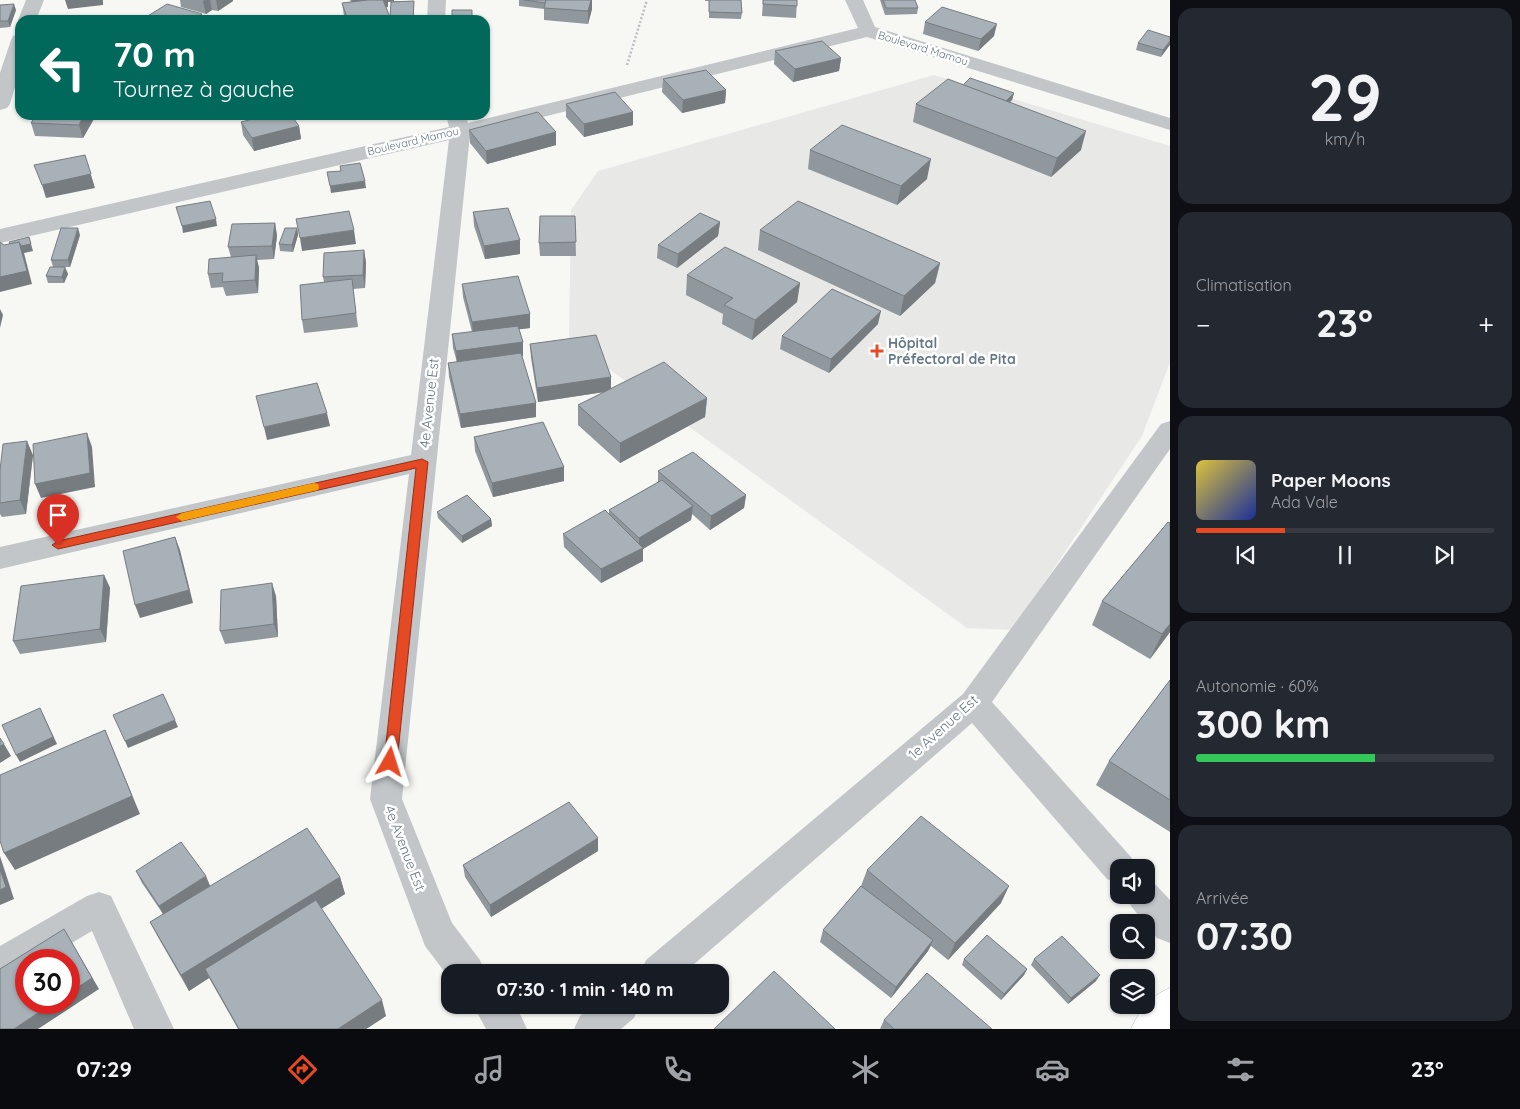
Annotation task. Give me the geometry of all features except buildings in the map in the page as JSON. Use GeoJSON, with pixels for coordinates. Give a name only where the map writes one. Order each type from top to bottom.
{"type":"FeatureCollection","features":[{"type":"Feature","properties":{"kind":"highway"},"geometry":{"type":"LineString","coordinates":[[1150,1029],[1170,1006]]}},
{"type":"Feature","properties":{"kind":"street"},"geometry":{"type":"LineString","coordinates":[[29,15],[35,0]]}},
{"type":"Feature","properties":{"kind":"street"},"geometry":{"type":"LineString","coordinates":[[436,15],[437,0]]}},
{"type":"Feature","properties":{"kind":"street"},"geometry":{"type":"LineString","coordinates":[[854,0],[868,31]]}},
{"type":"Feature","properties":{"kind":"street","name":"Boulevard Mamou"},"geometry":{"type":"LineString","coordinates":[[490,117],[618,92],[868,31],[1170,124]]}},
{"type":"Feature","properties":{"kind":"street"},"geometry":{"type":"LineString","coordinates":[[0,104],[15,38]]}},
{"type":"Feature","properties":{"kind":"street","name":"Boulevard Mamou"},"geometry":{"type":"LineString","coordinates":[[0,236],[473,120]]}},
{"type":"Feature","properties":{"kind":"street","name":"4e Avenue Est"},"geometry":{"type":"LineString","coordinates":[[458,123],[386,799],[438,934],[461,964]]}},
{"type":"Feature","properties":{"kind":"street","name":"1e Avenue Est"},"geometry":{"type":"LineString","coordinates":[[668,964],[974,703],[1170,430]]}},
{"type":"Feature","properties":{"kind":"street"},"geometry":{"type":"LineString","coordinates":[[0,558],[422,462]]}},
{"type":"Feature","properties":{"kind":"street"},"geometry":{"type":"LineString","coordinates":[[974,703],[1111,859]]}},
{"type":"Feature","properties":{"kind":"street"},"geometry":{"type":"LineString","coordinates":[[1151,904],[1170,926]]}},
{"type":"Feature","properties":{"kind":"street"},"geometry":{"type":"LineString","coordinates":[[0,966],[99,908],[149,1020],[155,1029]]}},
{"type":"Feature","properties":{"kind":"street"},"geometry":{"type":"LineString","coordinates":[[497,1014],[508,1029]]}},
{"type":"Feature","properties":{"kind":"street"},"geometry":{"type":"LineString","coordinates":[[593,1029],[610,1014]]}},
{"type":"Feature","properties":{"kind":"path"},"geometry":{"type":"LineString","coordinates":[[618,92],[647,0]]}},
{"type":"Feature","properties":{"kind":"shaded area","name":"Hôpital Préfectoral de Pita"},"geometry":{"type":"Polygon","coordinates":[[[934,75],[1170,146],[1170,362],[1142,436],[1013,630],[967,628],[569,340],[571,210],[598,171],[934,75]]]}},
{"type":"Feature","properties":{"kind":"slow traffic"},"geometry":{"type":"LineString","coordinates":[[182,517],[314,487]]}},
{"type":"Feature","properties":{"kind":"place","name":"Hôpital Préfectoral de Pita"},"geometry":{"type":"Point","coordinates":[877,351]}},
{"type":"Feature","properties":{"kind":"route"},"geometry":{"type":"LineString","coordinates":[[58,545],[422,462],[390,762]]}}]}
